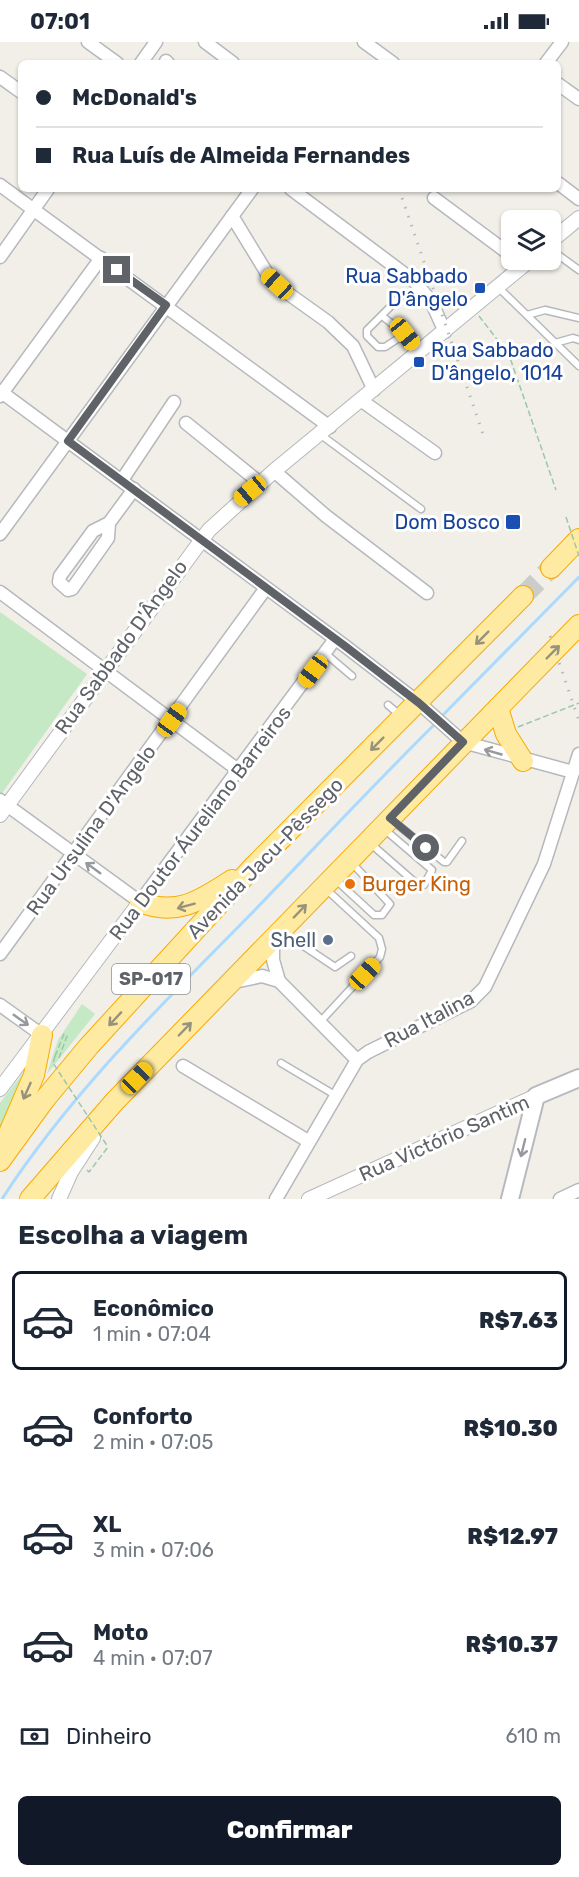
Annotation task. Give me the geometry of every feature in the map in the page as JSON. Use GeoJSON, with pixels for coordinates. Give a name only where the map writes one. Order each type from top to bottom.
{"type":"FeatureCollection","features":[{"type":"Feature","properties":{"kind":"highway"},"geometry":{"type":"LineString","coordinates":[[551,568],[579,539]]}},
{"type":"Feature","properties":{"kind":"highway","name":"Avenida Jacu-Pêssego"},"geometry":{"type":"LineString","coordinates":[[0,1161],[45,1099],[89,1046],[254,866],[404,717],[423,707],[523,596]]}},
{"type":"Feature","properties":{"kind":"highway","name":"SP-017"},"geometry":{"type":"LineString","coordinates":[[30,1199],[115,1101],[380,829],[459,738],[498,708],[579,625]]}},
{"type":"Feature","properties":{"kind":"highway"},"geometry":{"type":"LineString","coordinates":[[498,708],[506,734],[523,761]]}},
{"type":"Feature","properties":{"kind":"highway"},"geometry":{"type":"LineString","coordinates":[[140,902],[167,909],[193,905],[254,866]]}},
{"type":"Feature","properties":{"kind":"highway"},"geometry":{"type":"LineString","coordinates":[[0,1161],[6,1138],[47,1057],[42,1035]]}},
{"type":"Feature","properties":{"kind":"main road","name":"Rua Victório Santim"},"geometry":{"type":"LineString","coordinates":[[536,1096],[579,1078]]}},
{"type":"Feature","properties":{"kind":"main road"},"geometry":{"type":"LineString","coordinates":[[510,1199],[536,1096]]}},
{"type":"Feature","properties":{"kind":"street"},"geometry":{"type":"LineString","coordinates":[[88,42],[113,60]]}},
{"type":"Feature","properties":{"kind":"street"},"geometry":{"type":"LineString","coordinates":[[143,60],[156,42]]}},
{"type":"Feature","properties":{"kind":"street"},"geometry":{"type":"LineString","coordinates":[[205,42],[229,60]]}},
{"type":"Feature","properties":{"kind":"street"},"geometry":{"type":"LineString","coordinates":[[364,42],[389,60]]}},
{"type":"Feature","properties":{"kind":"street"},"geometry":{"type":"LineString","coordinates":[[548,60],[562,42]]}},
{"type":"Feature","properties":{"kind":"street"},"geometry":{"type":"LineString","coordinates":[[0,77],[18,90]]}},
{"type":"Feature","properties":{"kind":"street"},"geometry":{"type":"LineString","coordinates":[[561,86],[579,99]]}},
{"type":"Feature","properties":{"kind":"street"},"geometry":{"type":"LineString","coordinates":[[0,185],[166,305],[325,431]]}},
{"type":"Feature","properties":{"kind":"street"},"geometry":{"type":"LineString","coordinates":[[561,185],[579,199]]}},
{"type":"Feature","properties":{"kind":"street"},"geometry":{"type":"LineString","coordinates":[[0,257],[46,192]]}},
{"type":"Feature","properties":{"kind":"street"},"geometry":{"type":"LineString","coordinates":[[0,534],[250,192]]}},
{"type":"Feature","properties":{"kind":"street"},"geometry":{"type":"LineString","coordinates":[[295,192],[414,281],[431,301],[445,332]]}},
{"type":"Feature","properties":{"kind":"street"},"geometry":{"type":"LineString","coordinates":[[434,198],[501,248]]}},
{"type":"Feature","properties":{"kind":"street"},"geometry":{"type":"LineString","coordinates":[[232,216],[267,275],[286,292],[328,322],[353,346],[374,390]]}},
{"type":"Feature","properties":{"kind":"street"},"geometry":{"type":"LineString","coordinates":[[561,233],[579,218]]}},
{"type":"Feature","properties":{"kind":"street"},"geometry":{"type":"LineString","coordinates":[[101,258],[1,393],[335,639],[459,738],[523,761],[573,772]]}},
{"type":"Feature","properties":{"kind":"street","name":"Rua Sabbado D'Ângelo"},"geometry":{"type":"LineString","coordinates":[[2,807],[200,539],[274,471],[445,332],[515,270]]}},
{"type":"Feature","properties":{"kind":"street"},"geometry":{"type":"LineString","coordinates":[[362,401],[435,453]]}},
{"type":"Feature","properties":{"kind":"street"},"geometry":{"type":"LineString","coordinates":[[122,480],[174,402]]}},
{"type":"Feature","properties":{"kind":"street"},"geometry":{"type":"LineString","coordinates":[[186,423],[260,483]]}},
{"type":"Feature","properties":{"kind":"street"},"geometry":{"type":"LineString","coordinates":[[274,471],[427,593]]}},
{"type":"Feature","properties":{"kind":"street"},"geometry":{"type":"LineString","coordinates":[[109,523],[108,538],[72,589],[68,590],[59,582],[60,576],[93,531],[109,523],[134,489]]}},
{"type":"Feature","properties":{"kind":"street","name":"Rua Ursulina D'Angelo"},"geometry":{"type":"LineString","coordinates":[[0,954],[266,588]]}},
{"type":"Feature","properties":{"kind":"street"},"geometry":{"type":"LineString","coordinates":[[0,592],[238,770]]}},
{"type":"Feature","properties":{"kind":"street","name":"Rua Doutor Áureliano Barreiros"},"geometry":{"type":"LineString","coordinates":[[0,1089],[335,639]]}},
{"type":"Feature","properties":{"kind":"street","name":"Rua Italina"},"geometry":{"type":"LineString","coordinates":[[276,1199],[357,1060],[368,1052],[478,996],[512,934],[544,864],[579,754]]}},
{"type":"Feature","properties":{"kind":"street"},"geometry":{"type":"LineString","coordinates":[[2,807],[140,902]]}},
{"type":"Feature","properties":{"kind":"street"},"geometry":{"type":"LineString","coordinates":[[277,935],[273,960],[279,981],[357,1060]]}},
{"type":"Feature","properties":{"kind":"street"},"geometry":{"type":"LineString","coordinates":[[230,983],[256,976],[279,981]]}},
{"type":"Feature","properties":{"kind":"street"},"geometry":{"type":"LineString","coordinates":[[0,1005],[42,1035]]}},
{"type":"Feature","properties":{"kind":"street"},"geometry":{"type":"LineString","coordinates":[[183,1066],[308,1141]]}},
{"type":"Feature","properties":{"kind":"street","name":"Rua Victório Santim"},"geometry":{"type":"LineString","coordinates":[[309,1199],[536,1096]]}},
{"type":"Feature","properties":{"kind":"street"},"geometry":{"type":"LineString","coordinates":[[59,1199],[72,1172],[108,1117],[115,1101]]}},
{"type":"Feature","properties":{"kind":"street"},"geometry":{"type":"LineString","coordinates":[[560,1199],[579,1190]]}},
{"type":"Feature","properties":{"kind":"lane"},"geometry":{"type":"LineString","coordinates":[[561,257],[579,270]]}},
{"type":"Feature","properties":{"kind":"lane"},"geometry":{"type":"LineString","coordinates":[[498,287],[579,366]]}},
{"type":"Feature","properties":{"kind":"lane"},"geometry":{"type":"LineString","coordinates":[[402,295],[367,330],[367,336],[378,347],[386,346],[405,334]]}},
{"type":"Feature","properties":{"kind":"lane"},"geometry":{"type":"LineString","coordinates":[[527,315],[545,310],[579,318]]}},
{"type":"Feature","properties":{"kind":"lane"},"geometry":{"type":"LineString","coordinates":[[382,316],[405,334],[420,352]]}},
{"type":"Feature","properties":{"kind":"lane"},"geometry":{"type":"LineString","coordinates":[[555,343],[573,338],[579,340]]}},
{"type":"Feature","properties":{"kind":"lane"},"geometry":{"type":"LineString","coordinates":[[325,431],[421,509]]}},
{"type":"Feature","properties":{"kind":"lane"},"geometry":{"type":"LineString","coordinates":[[326,654],[352,675]]}},
{"type":"Feature","properties":{"kind":"lane"},"geometry":{"type":"LineString","coordinates":[[388,705],[404,717]]}},
{"type":"Feature","properties":{"kind":"lane"},"geometry":{"type":"LineString","coordinates":[[380,829],[432,870],[424,885],[418,885],[380,829]]}},
{"type":"Feature","properties":{"kind":"lane"},"geometry":{"type":"LineString","coordinates":[[380,829],[444,862],[447,862],[462,841]]}},
{"type":"Feature","properties":{"kind":"lane"},"geometry":{"type":"LineString","coordinates":[[328,882],[374,915],[382,915],[390,904],[350,860]]}},
{"type":"Feature","properties":{"kind":"lane"},"geometry":{"type":"LineString","coordinates":[[320,1022],[380,957],[382,949],[379,938],[328,882]]}},
{"type":"Feature","properties":{"kind":"lane"},"geometry":{"type":"LineString","coordinates":[[277,935],[335,967],[351,956]]}},
{"type":"Feature","properties":{"kind":"lane"},"geometry":{"type":"LineString","coordinates":[[281,1063],[335,1095]]}},
{"type":"Feature","properties":{"kind":"path"},"geometry":{"type":"LineString","coordinates":[[473,308],[509,355],[556,490]]}},
{"type":"Feature","properties":{"kind":"path"},"geometry":{"type":"LineString","coordinates":[[566,517],[579,556]]}},
{"type":"Feature","properties":{"kind":"path"},"geometry":{"type":"LineString","coordinates":[[64,1034],[67,1036],[58,1062],[47,1057],[64,1034]]}},
{"type":"Feature","properties":{"kind":"path"},"geometry":{"type":"LineString","coordinates":[[47,1057],[53,1062],[108,1147],[89,1172],[86,1169],[93,1159]]}},
{"type":"Feature","properties":{"kind":"green space"},"geometry":{"type":"Polygon","coordinates":[[[0,612],[87,674],[0,796],[0,612]]]}},
{"type":"Feature","properties":{"kind":"green space"},"geometry":{"type":"Polygon","coordinates":[[[82,1004],[95,1014],[47,1074],[58,1040],[82,1004]]]}},
{"type":"Feature","properties":{"kind":"green space"},"geometry":{"type":"Polygon","coordinates":[[[28,1067],[0,1132],[0,1103],[28,1067]]]}},
{"type":"Feature","properties":{"kind":"waterway"},"geometry":{"type":"LineString","coordinates":[[441,717],[579,577]]}},
{"type":"Feature","properties":{"kind":"waterway"},"geometry":{"type":"LineString","coordinates":[[2,1199],[57,1123],[118,1051],[437,722]]}},
{"type":"Feature","properties":{"kind":"tunnel"},"geometry":{"type":"LineString","coordinates":[[523,596],[551,568]]}},
{"type":"Feature","properties":{"kind":"railway"},"geometry":{"type":"LineString","coordinates":[[400,192],[483,434]]}},
{"type":"Feature","properties":{"kind":"railway"},"geometry":{"type":"LineString","coordinates":[[550,636],[579,721]]}},
{"type":"Feature","properties":{"kind":"place","name":"Rua Sabbado D'ângelo"},"geometry":{"type":"Point","coordinates":[480,288]}},
{"type":"Feature","properties":{"kind":"place","name":"Rua Sabbado D'ângelo, 1014"},"geometry":{"type":"Point","coordinates":[419,362]}},
{"type":"Feature","properties":{"kind":"place","name":"Dom Bosco"},"geometry":{"type":"Point","coordinates":[513,522]}},
{"type":"Feature","properties":{"kind":"place","name":"Burger King"},"geometry":{"type":"Point","coordinates":[350,884]}},
{"type":"Feature","properties":{"kind":"place","name":"Shell"},"geometry":{"type":"Point","coordinates":[328,940]}},
{"type":"Feature","properties":{"kind":"route"},"geometry":{"type":"LineString","coordinates":[[117,270],[166,305],[68,441],[345,646],[419,703],[463,742],[390,818],[426,848]]}}]}
